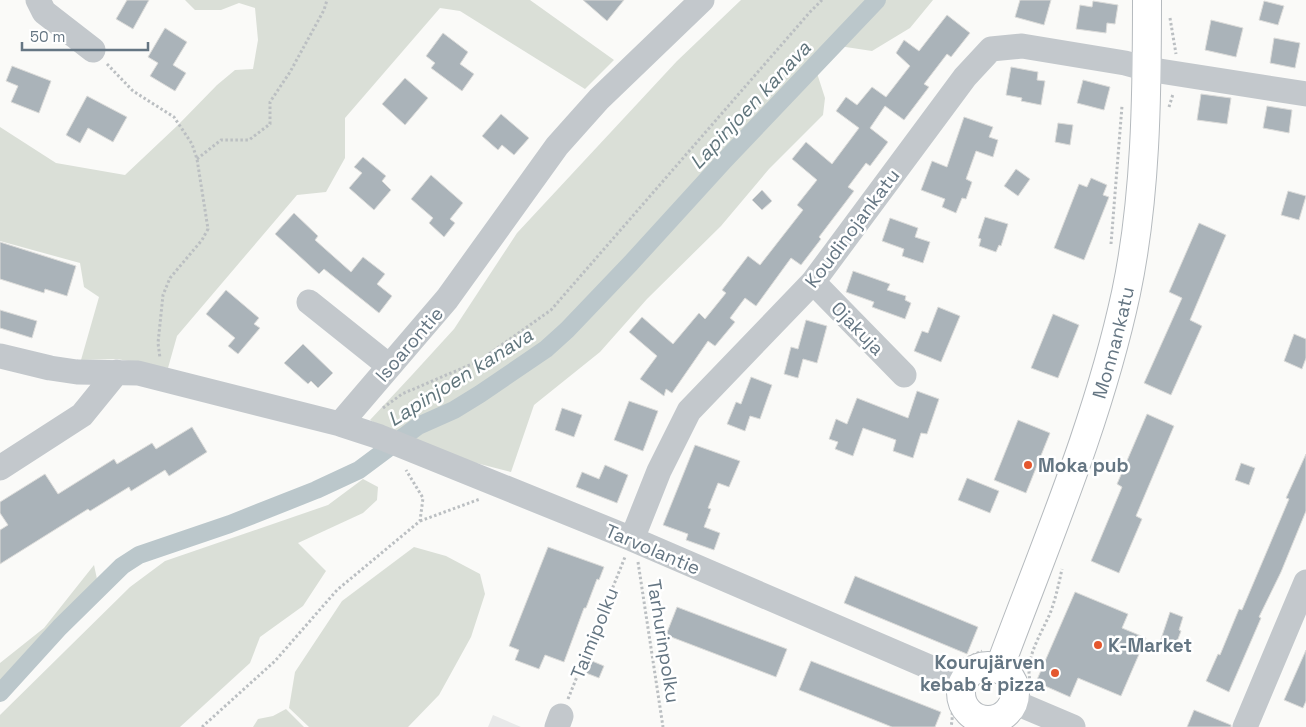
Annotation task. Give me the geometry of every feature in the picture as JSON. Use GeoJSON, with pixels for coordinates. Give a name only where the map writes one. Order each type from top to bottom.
{"type":"FeatureCollection","features":[{"type":"Feature","properties":{"kind":"main road","name":"Monnankatu"},"geometry":{"type":"LineString","coordinates":[[999,669],[1042,559],[1095,411],[1126,293],[1137,216],[1146,108],[1147,0]]}},
{"type":"Feature","properties":{"kind":"main road"},"geometry":{"type":"LineString","coordinates":[[983,667],[999,669],[1008,674],[1013,682],[1021,705],[993,720],[978,723],[962,700],[962,691],[958,679],[983,667]]}},
{"type":"Feature","properties":{"kind":"street"},"geometry":{"type":"LineString","coordinates":[[38,0],[44,12],[93,50]]}},
{"type":"Feature","properties":{"kind":"street","name":"Isoarontie"},"geometry":{"type":"LineString","coordinates":[[340,424],[448,299],[557,146],[600,99],[702,0]]}},
{"type":"Feature","properties":{"kind":"street","name":"Koudinojankatu"},"geometry":{"type":"LineString","coordinates":[[634,549],[659,471],[689,411],[813,282],[965,77],[991,49],[1022,46],[1125,63],[1147,69],[1306,94]]}},
{"type":"Feature","properties":{"kind":"street","name":"Ojakuja"},"geometry":{"type":"LineString","coordinates":[[813,282],[904,375]]}},
{"type":"Feature","properties":{"kind":"street"},"geometry":{"type":"LineString","coordinates":[[309,302],[389,366]]}},
{"type":"Feature","properties":{"kind":"street"},"geometry":{"type":"LineString","coordinates":[[0,356],[50,368],[77,372],[138,373],[340,424]]}},
{"type":"Feature","properties":{"kind":"street"},"geometry":{"type":"LineString","coordinates":[[0,468],[82,415],[117,372]]}},
{"type":"Feature","properties":{"kind":"street","name":"Tarvolantie"},"geometry":{"type":"LineString","coordinates":[[340,424],[380,437],[406,456],[958,679]]}},
{"type":"Feature","properties":{"kind":"street"},"geometry":{"type":"LineString","coordinates":[[1245,727],[1306,582]]}},
{"type":"Feature","properties":{"kind":"street"},"geometry":{"type":"LineString","coordinates":[[1021,705],[1073,727]]}},
{"type":"Feature","properties":{"kind":"path"},"geometry":{"type":"LineString","coordinates":[[197,159],[222,140],[249,140],[270,124],[270,102],[290,72],[324,10],[327,0]]}},
{"type":"Feature","properties":{"kind":"path"},"geometry":{"type":"LineString","coordinates":[[378,411],[402,394],[479,361],[551,310],[803,19],[822,0]]}},
{"type":"Feature","properties":{"kind":"path"},"geometry":{"type":"LineString","coordinates":[[93,50],[133,91],[174,117],[192,144],[197,159],[208,228],[202,240],[170,278],[163,295],[158,343],[160,379]]}},
{"type":"Feature","properties":{"kind":"path"},"geometry":{"type":"LineString","coordinates":[[1110,248],[1123,98]]}},
{"type":"Feature","properties":{"kind":"path"},"geometry":{"type":"LineString","coordinates":[[406,456],[422,498],[420,522]]}},
{"type":"Feature","properties":{"kind":"path"},"geometry":{"type":"LineString","coordinates":[[202,727],[275,661],[337,590],[420,522],[485,497]]}},
{"type":"Feature","properties":{"kind":"path","name":"Taimipolku"},"geometry":{"type":"LineString","coordinates":[[559,722],[634,549]]}},
{"type":"Feature","properties":{"kind":"path","name":"Tarhurinpolku"},"geometry":{"type":"LineString","coordinates":[[634,549],[663,727]]}},
{"type":"Feature","properties":{"kind":"path"},"geometry":{"type":"LineString","coordinates":[[1021,705],[1034,690],[1028,679],[1029,666],[1051,610],[1064,563]]}},
{"type":"Feature","properties":{"kind":"path"},"geometry":{"type":"LineString","coordinates":[[951,727],[953,716],[952,704],[945,693],[958,679],[958,659],[967,658],[982,651],[985,646]]}},
{"type":"Feature","properties":{"kind":"shaded area"},"geometry":{"type":"Polygon","coordinates":[[[185,0],[530,0],[614,60],[585,89],[460,11],[440,8],[345,118],[345,158],[326,192],[297,195],[177,336],[168,368],[117,359],[81,360],[99,297],[84,287],[80,263],[0,241],[0,127],[56,163],[125,175],[217,85],[235,70],[253,69],[258,40],[255,8],[239,3],[221,10],[195,10],[185,0]]]}},
{"type":"Feature","properties":{"kind":"shaded area"},"geometry":{"type":"Polygon","coordinates":[[[741,0],[933,0],[910,28],[872,51],[839,46],[815,67],[825,98],[823,115],[769,169],[721,226],[647,299],[600,352],[534,405],[511,472],[414,447],[370,420],[454,329],[517,233],[677,61],[741,0]]]}},
{"type":"Feature","properties":{"kind":"shaded area"},"geometry":{"type":"Polygon","coordinates":[[[363,479],[378,487],[377,500],[363,513],[298,543],[326,571],[303,606],[260,637],[250,663],[180,727],[0,727],[0,715],[130,587],[165,561],[328,505],[363,479]]]}},
{"type":"Feature","properties":{"kind":"shaded area"},"geometry":{"type":"Polygon","coordinates":[[[414,547],[446,556],[480,574],[485,594],[471,637],[439,695],[408,727],[309,727],[289,708],[295,672],[342,601],[414,547]]]}},
{"type":"Feature","properties":{"kind":"shaded area"},"geometry":{"type":"Polygon","coordinates":[[[94,565],[97,579],[0,682],[0,663],[44,628],[94,565]]]}},
{"type":"Feature","properties":{"kind":"shaded area"},"geometry":{"type":"Polygon","coordinates":[[[286,709],[304,727],[253,727],[258,719],[273,716],[286,709]]]}},
{"type":"Feature","properties":{"kind":"shaded area"},"geometry":{"type":"Polygon","coordinates":[[[493,715],[521,727],[488,727],[493,715]]]}},
{"type":"Feature","properties":{"kind":"building"},"geometry":{"type":"Polygon","coordinates":[[[127,0],[149,0],[133,29],[116,19],[127,0]]]}},
{"type":"Feature","properties":{"kind":"building"},"geometry":{"type":"Polygon","coordinates":[[[583,0],[624,0],[607,21],[583,0]]]}},
{"type":"Feature","properties":{"kind":"building"},"geometry":{"type":"Polygon","coordinates":[[[1020,0],[1051,0],[1044,25],[1015,17],[1020,0]]]}},
{"type":"Feature","properties":{"kind":"building"},"geometry":{"type":"Polygon","coordinates":[[[1093,1],[1118,5],[1115,24],[1107,23],[1106,33],[1076,29],[1080,5],[1092,7],[1093,1]]]}},
{"type":"Feature","properties":{"kind":"building"},"geometry":{"type":"Polygon","coordinates":[[[1264,1],[1284,6],[1278,25],[1259,20],[1264,1]]]}},
{"type":"Feature","properties":{"kind":"building"},"geometry":{"type":"Polygon","coordinates":[[[947,15],[970,33],[951,57],[947,54],[924,84],[929,87],[904,120],[885,106],[870,128],[888,142],[870,166],[866,163],[848,187],[854,191],[819,237],[821,239],[801,265],[791,258],[756,306],[745,298],[730,318],[735,322],[715,346],[708,341],[672,393],[666,389],[664,396],[640,379],[657,356],[629,332],[642,317],[673,344],[699,313],[705,319],[726,293],[722,290],[748,256],[760,265],[803,210],[797,205],[817,180],[792,159],[806,142],[832,164],[859,128],[836,111],[846,97],[857,105],[872,87],[886,97],[910,66],[896,53],[904,40],[919,51],[947,15]]]}},
{"type":"Feature","properties":{"kind":"building"},"geometry":{"type":"Polygon","coordinates":[[[1211,20],[1243,28],[1236,57],[1205,50],[1211,20]]]}},
{"type":"Feature","properties":{"kind":"building"},"geometry":{"type":"Polygon","coordinates":[[[165,28],[187,42],[173,65],[186,73],[175,91],[150,76],[158,63],[148,57],[165,28]]]}},
{"type":"Feature","properties":{"kind":"building"},"geometry":{"type":"Polygon","coordinates":[[[443,33],[468,52],[460,64],[474,74],[462,91],[431,68],[435,63],[426,56],[443,33]]]}},
{"type":"Feature","properties":{"kind":"building"},"geometry":{"type":"Polygon","coordinates":[[[1274,38],[1300,43],[1295,68],[1270,63],[1274,38]]]}},
{"type":"Feature","properties":{"kind":"building"},"geometry":{"type":"Polygon","coordinates":[[[12,66],[51,81],[39,113],[11,102],[18,86],[6,81],[12,66]]]}},
{"type":"Feature","properties":{"kind":"building"},"geometry":{"type":"Polygon","coordinates":[[[1011,67],[1038,72],[1037,80],[1045,81],[1041,105],[1021,101],[1022,98],[1006,95],[1011,67]]]}},
{"type":"Feature","properties":{"kind":"building"},"geometry":{"type":"Polygon","coordinates":[[[405,78],[428,98],[405,125],[382,104],[405,78]]]}},
{"type":"Feature","properties":{"kind":"building"},"geometry":{"type":"Polygon","coordinates":[[[1083,80],[1110,87],[1104,110],[1077,103],[1083,80]]]}},
{"type":"Feature","properties":{"kind":"building"},"geometry":{"type":"Polygon","coordinates":[[[1201,94],[1231,98],[1227,124],[1197,120],[1201,94]]]}},
{"type":"Feature","properties":{"kind":"building"},"geometry":{"type":"Polygon","coordinates":[[[87,96],[127,117],[113,142],[88,128],[80,143],[66,135],[87,96]]]}},
{"type":"Feature","properties":{"kind":"building"},"geometry":{"type":"Polygon","coordinates":[[[1267,106],[1292,110],[1289,133],[1263,128],[1267,106]]]}},
{"type":"Feature","properties":{"kind":"building"},"geometry":{"type":"Polygon","coordinates":[[[501,114],[529,138],[514,155],[502,145],[498,150],[482,136],[501,114]]]}},
{"type":"Feature","properties":{"kind":"building"},"geometry":{"type":"Polygon","coordinates":[[[964,117],[993,127],[989,137],[998,140],[993,157],[976,151],[966,179],[972,182],[966,199],[962,198],[956,213],[942,207],[945,199],[921,190],[932,161],[947,167],[964,117]]]}},
{"type":"Feature","properties":{"kind":"building"},"geometry":{"type":"Polygon","coordinates":[[[1058,123],[1073,125],[1070,145],[1055,142],[1058,123]]]}},
{"type":"Feature","properties":{"kind":"building"},"geometry":{"type":"Polygon","coordinates":[[[363,157],[386,176],[382,181],[391,190],[374,210],[349,188],[362,173],[354,167],[363,157]]]}},
{"type":"Feature","properties":{"kind":"building"},"geometry":{"type":"Polygon","coordinates":[[[1016,169],[1030,179],[1018,196],[1004,186],[1016,169]]]}},
{"type":"Feature","properties":{"kind":"building"},"geometry":{"type":"Polygon","coordinates":[[[431,175],[463,203],[450,219],[455,223],[444,237],[429,223],[433,218],[411,199],[431,175]]]}},
{"type":"Feature","properties":{"kind":"building"},"geometry":{"type":"Polygon","coordinates":[[[1091,178],[1107,185],[1103,195],[1109,197],[1084,260],[1054,248],[1079,184],[1087,187],[1091,178]]]}},
{"type":"Feature","properties":{"kind":"building"},"geometry":{"type":"Polygon","coordinates":[[[762,190],[772,201],[762,210],[752,200],[762,190]]]}},
{"type":"Feature","properties":{"kind":"building"},"geometry":{"type":"Polygon","coordinates":[[[1288,191],[1306,196],[1299,220],[1281,215],[1288,191]]]}},
{"type":"Feature","properties":{"kind":"building"},"geometry":{"type":"Polygon","coordinates":[[[294,213],[318,236],[315,240],[351,272],[363,257],[385,274],[377,284],[392,296],[379,313],[324,269],[319,274],[275,234],[294,213]]]}},
{"type":"Feature","properties":{"kind":"building"},"geometry":{"type":"Polygon","coordinates":[[[985,217],[1008,224],[1001,246],[999,245],[996,252],[979,246],[981,239],[978,238],[985,217]]]}},
{"type":"Feature","properties":{"kind":"building"},"geometry":{"type":"Polygon","coordinates":[[[890,218],[918,228],[915,237],[930,242],[923,263],[902,256],[904,249],[882,241],[890,218]]]}},
{"type":"Feature","properties":{"kind":"building"},"geometry":{"type":"Polygon","coordinates":[[[1199,223],[1226,235],[1190,320],[1202,326],[1171,395],[1144,383],[1182,298],[1169,292],[1199,223]]]}},
{"type":"Feature","properties":{"kind":"building"},"geometry":{"type":"Polygon","coordinates":[[[0,242],[76,266],[67,296],[45,289],[44,293],[0,279],[0,242]]]}},
{"type":"Feature","properties":{"kind":"building"},"geometry":{"type":"Polygon","coordinates":[[[853,271],[890,284],[887,290],[906,296],[905,300],[911,303],[905,319],[872,307],[874,302],[846,292],[853,271]]]}},
{"type":"Feature","properties":{"kind":"building"},"geometry":{"type":"Polygon","coordinates":[[[226,290],[259,318],[254,324],[260,328],[238,354],[228,346],[235,338],[206,314],[226,290]]]}},
{"type":"Feature","properties":{"kind":"building"},"geometry":{"type":"Polygon","coordinates":[[[938,307],[960,316],[941,362],[914,351],[922,331],[928,333],[938,307]]]}},
{"type":"Feature","properties":{"kind":"building"},"geometry":{"type":"Polygon","coordinates":[[[0,310],[37,321],[32,338],[0,328],[0,310]]]}},
{"type":"Feature","properties":{"kind":"building"},"geometry":{"type":"Polygon","coordinates":[[[1053,314],[1079,325],[1058,378],[1031,368],[1053,314]]]}},
{"type":"Feature","properties":{"kind":"building"},"geometry":{"type":"Polygon","coordinates":[[[806,320],[827,326],[817,363],[803,359],[798,378],[784,374],[791,347],[798,349],[806,320]]]}},
{"type":"Feature","properties":{"kind":"building"},"geometry":{"type":"Polygon","coordinates":[[[1294,334],[1306,339],[1306,358],[1302,369],[1284,361],[1294,334]]]}},
{"type":"Feature","properties":{"kind":"building"},"geometry":{"type":"Polygon","coordinates":[[[303,344],[333,373],[318,388],[311,381],[308,384],[284,363],[303,344]]]}},
{"type":"Feature","properties":{"kind":"building"},"geometry":{"type":"Polygon","coordinates":[[[751,377],[772,385],[760,419],[750,416],[745,431],[727,424],[736,402],[741,404],[751,377]]]}},
{"type":"Feature","properties":{"kind":"building"},"geometry":{"type":"Polygon","coordinates":[[[917,391],[939,399],[927,434],[921,433],[913,458],[893,451],[896,440],[863,428],[853,456],[835,449],[838,442],[829,439],[836,419],[847,424],[857,398],[908,418],[917,391]]]}},
{"type":"Feature","properties":{"kind":"building"},"geometry":{"type":"Polygon","coordinates":[[[629,401],[658,411],[643,451],[614,440],[629,401]]]}},
{"type":"Feature","properties":{"kind":"building"},"geometry":{"type":"Polygon","coordinates":[[[562,408],[582,415],[574,437],[555,430],[562,408]]]}},
{"type":"Feature","properties":{"kind":"building"},"geometry":{"type":"Polygon","coordinates":[[[1147,414],[1174,426],[1136,516],[1142,519],[1119,573],[1091,561],[1122,487],[1117,484],[1147,414]]]}},
{"type":"Feature","properties":{"kind":"building"},"geometry":{"type":"Polygon","coordinates":[[[1018,420],[1050,433],[1026,493],[994,480],[1018,420]]]}},
{"type":"Feature","properties":{"kind":"building"},"geometry":{"type":"Polygon","coordinates":[[[192,427],[207,452],[169,476],[165,470],[131,491],[129,487],[90,511],[88,509],[0,564],[0,530],[8,525],[0,513],[0,502],[45,474],[58,494],[114,459],[117,464],[152,443],[156,449],[192,427]]]}},
{"type":"Feature","properties":{"kind":"building"},"geometry":{"type":"Polygon","coordinates":[[[695,445],[740,461],[729,487],[718,483],[708,508],[711,509],[704,527],[720,533],[714,550],[686,540],[688,534],[663,525],[695,445]]]}},
{"type":"Feature","properties":{"kind":"building"},"geometry":{"type":"Polygon","coordinates":[[[1306,454],[1306,511],[1281,572],[1259,617],[1261,618],[1229,692],[1206,681],[1218,654],[1220,655],[1239,609],[1242,610],[1289,499],[1286,498],[1306,454]]]}},
{"type":"Feature","properties":{"kind":"building"},"geometry":{"type":"Polygon","coordinates":[[[1241,463],[1255,468],[1249,485],[1235,480],[1241,463]]]}},
{"type":"Feature","properties":{"kind":"building"},"geometry":{"type":"Polygon","coordinates":[[[605,465],[628,475],[617,503],[576,487],[582,472],[599,479],[605,465]]]}},
{"type":"Feature","properties":{"kind":"building"},"geometry":{"type":"Polygon","coordinates":[[[967,478],[999,491],[990,513],[958,500],[967,478]]]}},
{"type":"Feature","properties":{"kind":"building"},"geometry":{"type":"Polygon","coordinates":[[[548,547],[604,567],[599,580],[597,579],[586,608],[584,608],[564,662],[545,655],[539,669],[515,660],[519,650],[509,646],[548,547]]]}},
{"type":"Feature","properties":{"kind":"building"},"geometry":{"type":"Polygon","coordinates":[[[855,576],[978,627],[967,654],[844,603],[855,576]]]}},
{"type":"Feature","properties":{"kind":"building","name":"K-Market"},"geometry":{"type":"Polygon","coordinates":[[[1075,592],[1128,614],[1122,628],[1146,638],[1121,696],[1078,678],[1070,697],[1036,682],[1075,592]]]}},
{"type":"Feature","properties":{"kind":"building"},"geometry":{"type":"Polygon","coordinates":[[[677,607],[787,649],[776,677],[666,635],[677,607]]]}},
{"type":"Feature","properties":{"kind":"building"},"geometry":{"type":"Polygon","coordinates":[[[1170,612],[1183,617],[1179,630],[1181,631],[1175,647],[1160,642],[1170,612]]]}},
{"type":"Feature","properties":{"kind":"building"},"geometry":{"type":"Polygon","coordinates":[[[1306,650],[1306,701],[1303,708],[1284,700],[1306,650]]]}},
{"type":"Feature","properties":{"kind":"building"},"geometry":{"type":"Polygon","coordinates":[[[592,661],[604,666],[599,678],[586,673],[592,661]]]}},
{"type":"Feature","properties":{"kind":"building"},"geometry":{"type":"Polygon","coordinates":[[[811,661],[941,712],[935,727],[892,727],[799,690],[811,661]]]}},
{"type":"Feature","properties":{"kind":"building"},"geometry":{"type":"Polygon","coordinates":[[[1194,710],[1231,725],[1231,727],[1187,727],[1194,710]]]}},
{"type":"Feature","properties":{"kind":"waterway","name":"Lapinjoen kanava"},"geometry":{"type":"LineString","coordinates":[[0,693],[60,627],[122,566],[139,555],[230,524],[316,490],[359,470],[418,426],[454,410],[546,349],[567,330],[631,263],[724,161],[877,0]]}},
{"type":"Feature","properties":{"kind":"place","name":"Moka pub"},"geometry":{"type":"Point","coordinates":[1028,465]}},
{"type":"Feature","properties":{"kind":"place","name":"K-Market"},"geometry":{"type":"Point","coordinates":[1098,645]}},
{"type":"Feature","properties":{"kind":"place","name":"Kourujärven kebab & pizza"},"geometry":{"type":"Point","coordinates":[1055,673]}}]}
